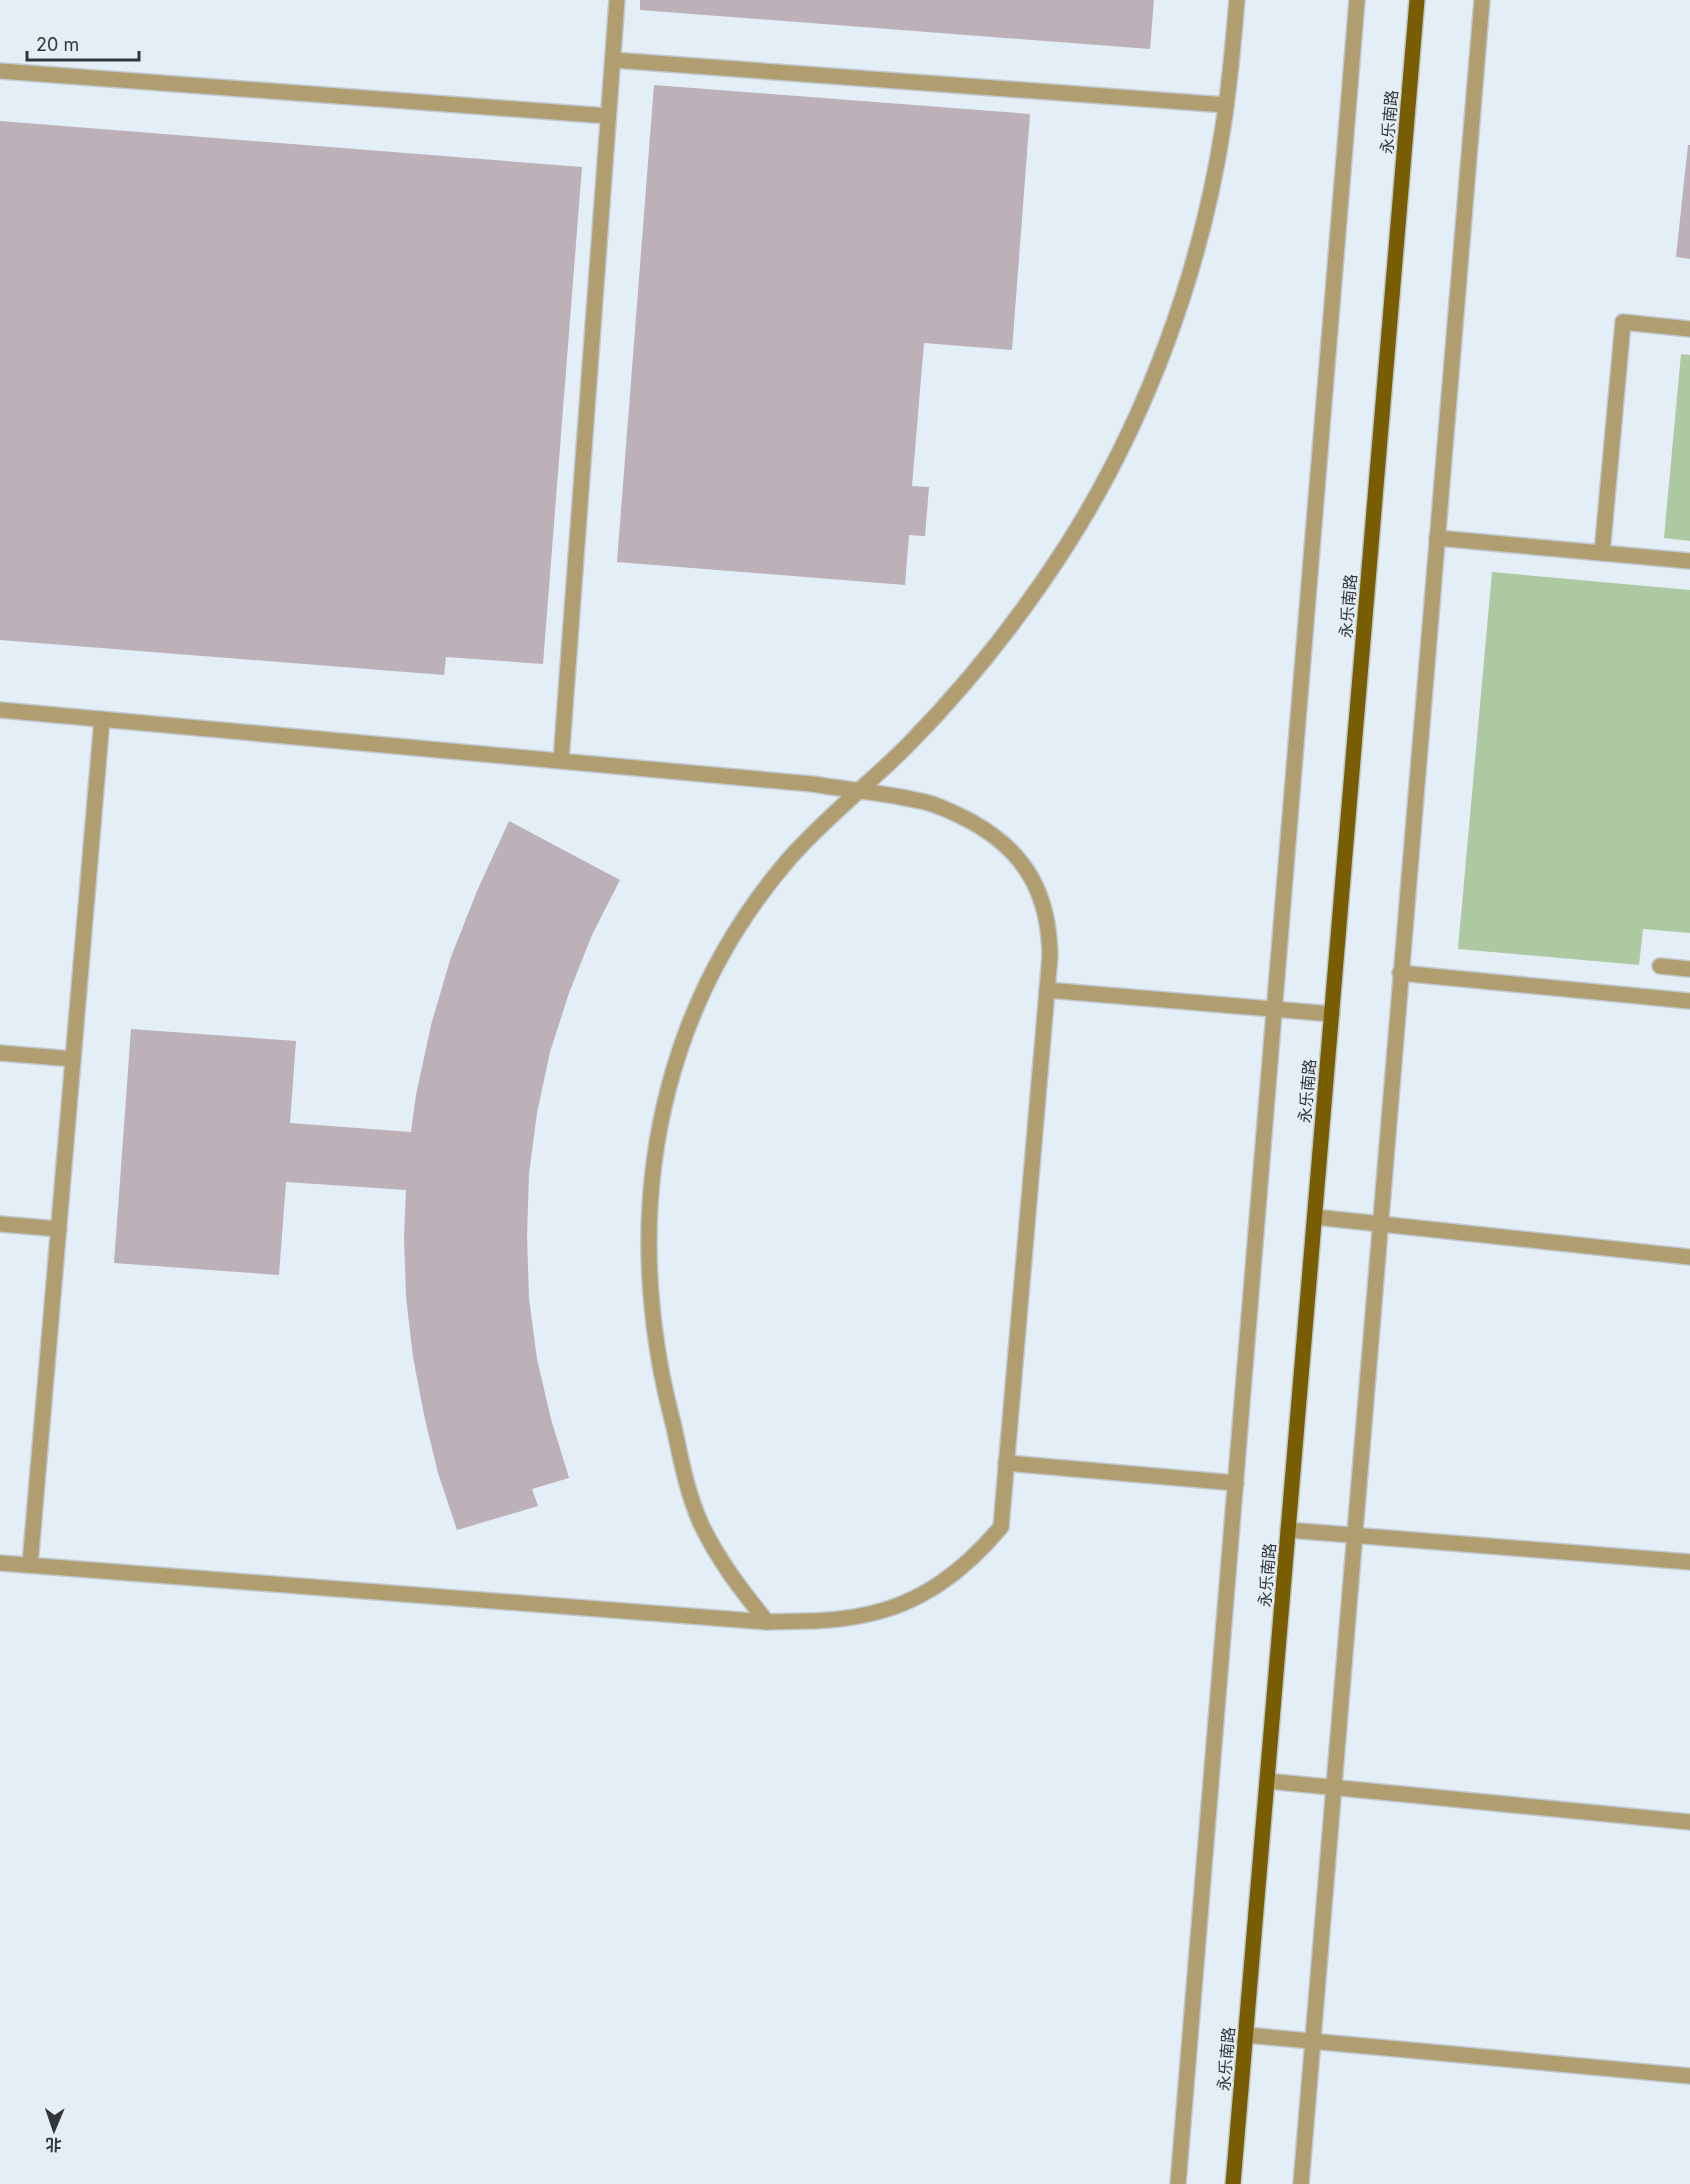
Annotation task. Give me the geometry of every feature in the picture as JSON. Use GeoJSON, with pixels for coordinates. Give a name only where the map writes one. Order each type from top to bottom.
{"type":"FeatureCollection","features":[{"type":"Feature","properties":{"kind":"main road","name":"永乐南路"},"geometry":{"type":"LineString","coordinates":[[1233,2184],[1417,0]]}},
{"type":"Feature","properties":{"kind":"street"},"geometry":{"type":"LineString","coordinates":[[561,761],[617,0]]}},
{"type":"Feature","properties":{"kind":"street"},"geometry":{"type":"LineString","coordinates":[[767,1622],[740,1590],[700,1522],[688,1490],[659,1364],[650,1305],[649,1201],[661,1113],[674,1067],[689,1022],[709,979],[743,921],[789,859],[906,747],[993,650],[1044,579],[1103,484],[1133,425],[1157,369],[1196,253],[1211,191],[1226,105],[1237,0]]}},
{"type":"Feature","properties":{"kind":"street"},"geometry":{"type":"LineString","coordinates":[[1178,2184],[1357,0]]}},
{"type":"Feature","properties":{"kind":"street"},"geometry":{"type":"LineString","coordinates":[[1301,2184],[1482,0]]}},
{"type":"Feature","properties":{"kind":"street"},"geometry":{"type":"LineString","coordinates":[[613,60],[1226,105]]}},
{"type":"Feature","properties":{"kind":"street"},"geometry":{"type":"LineString","coordinates":[[0,71],[608,116]]}},
{"type":"Feature","properties":{"kind":"street"},"geometry":{"type":"LineString","coordinates":[[1602,553],[1623,322],[1690,328]]}},
{"type":"Feature","properties":{"kind":"street"},"geometry":{"type":"LineString","coordinates":[[1437,538],[1690,561]]}},
{"type":"Feature","properties":{"kind":"street"},"geometry":{"type":"LineString","coordinates":[[0,710],[812,784],[926,802],[957,813],[985,829],[1019,859],[1044,904],[1049,930],[1047,990],[1001,1527],[980,1553],[955,1575],[927,1592],[897,1606],[865,1615],[832,1620],[767,1622],[0,1563]]}},
{"type":"Feature","properties":{"kind":"street"},"geometry":{"type":"LineString","coordinates":[[30,1565],[102,719]]}},
{"type":"Feature","properties":{"kind":"street"},"geometry":{"type":"LineString","coordinates":[[1660,966],[1690,969]]}},
{"type":"Feature","properties":{"kind":"street"},"geometry":{"type":"LineString","coordinates":[[1400,973],[1690,1001]]}},
{"type":"Feature","properties":{"kind":"street"},"geometry":{"type":"LineString","coordinates":[[1047,990],[1332,1014]]}},
{"type":"Feature","properties":{"kind":"street"},"geometry":{"type":"LineString","coordinates":[[0,1053],[73,1059]]}},
{"type":"Feature","properties":{"kind":"street"},"geometry":{"type":"LineString","coordinates":[[1315,1217],[1690,1257]]}},
{"type":"Feature","properties":{"kind":"street"},"geometry":{"type":"LineString","coordinates":[[0,1224],[59,1229]]}},
{"type":"Feature","properties":{"kind":"street"},"geometry":{"type":"LineString","coordinates":[[1006,1463],[1236,1483]]}},
{"type":"Feature","properties":{"kind":"street"},"geometry":{"type":"LineString","coordinates":[[1288,1530],[1690,1562]]}},
{"type":"Feature","properties":{"kind":"street"},"geometry":{"type":"LineString","coordinates":[[1267,1781],[1690,1822]]}},
{"type":"Feature","properties":{"kind":"street"},"geometry":{"type":"LineString","coordinates":[[1246,2035],[1690,2076]]}},
{"type":"Feature","properties":{"kind":"green space"},"geometry":{"type":"Polygon","coordinates":[[[1681,354],[1690,355],[1690,541],[1664,538],[1681,354]]]}},
{"type":"Feature","properties":{"kind":"green space"},"geometry":{"type":"Polygon","coordinates":[[[1492,572],[1690,590],[1690,933],[1643,929],[1639,965],[1458,949],[1492,572]]]}},
{"type":"Feature","properties":{"kind":"building"},"geometry":{"type":"Polygon","coordinates":[[[640,0],[1154,0],[1150,49],[640,10],[640,0]]]}},
{"type":"Feature","properties":{"kind":"building"},"geometry":{"type":"Polygon","coordinates":[[[654,85],[1030,114],[1012,350],[924,343],[912,486],[929,487],[925,536],[909,535],[905,585],[617,562],[654,85]]]}},
{"type":"Feature","properties":{"kind":"building"},"geometry":{"type":"Polygon","coordinates":[[[0,121],[582,167],[543,664],[446,657],[444,675],[0,640],[0,121]]]}},
{"type":"Feature","properties":{"kind":"building"},"geometry":{"type":"Polygon","coordinates":[[[1688,145],[1690,145],[1690,259],[1676,257],[1688,145]]]}},
{"type":"Feature","properties":{"kind":"building"},"geometry":{"type":"Polygon","coordinates":[[[509,821],[620,880],[592,935],[569,993],[550,1052],[537,1113],[529,1174],[527,1236],[529,1298],[537,1359],[551,1419],[569,1478],[532,1489],[538,1506],[457,1530],[438,1473],[413,1357],[406,1297],[404,1237],[406,1190],[286,1182],[279,1275],[114,1263],[131,1029],[296,1041],[290,1123],[411,1132],[416,1095],[431,1025],[451,957],[477,891],[509,821]]]}}]}
